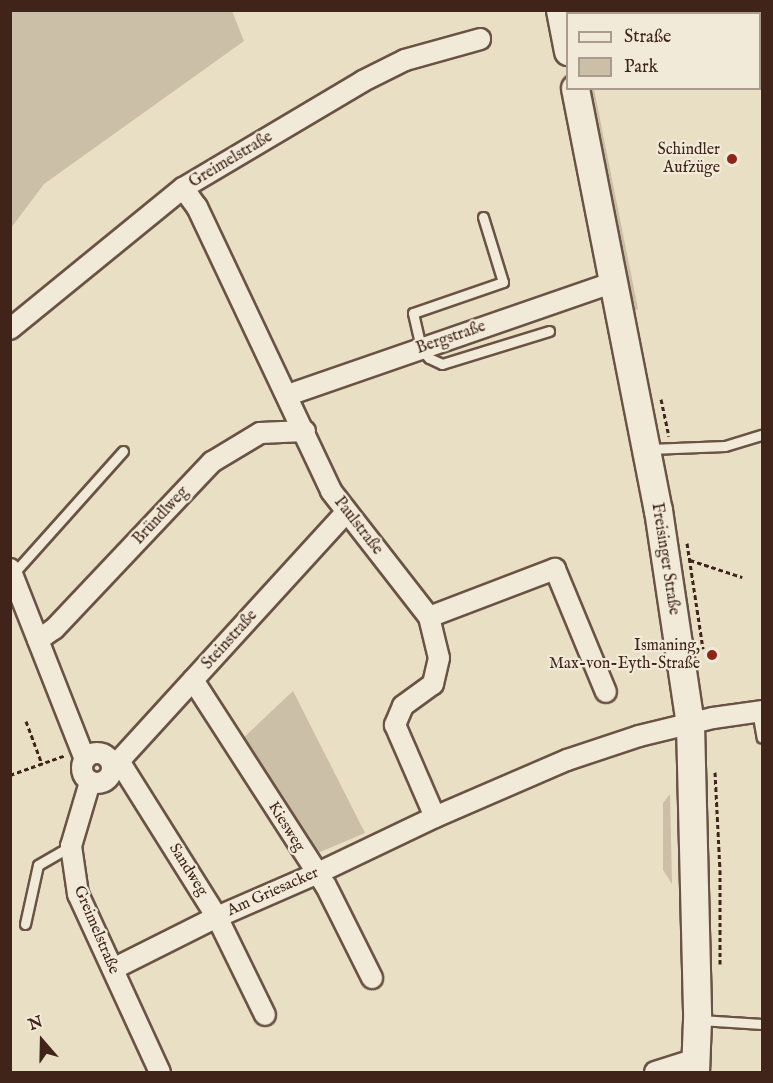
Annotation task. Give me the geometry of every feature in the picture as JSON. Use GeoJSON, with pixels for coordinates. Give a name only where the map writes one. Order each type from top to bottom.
{"type":"FeatureCollection","features":[{"type":"Feature","properties":{"kind":"main road"},"geometry":{"type":"LineString","coordinates":[[560,10],[566,45]]}},
{"type":"Feature","properties":{"kind":"main road","name":"Freisinger Straße"},"geometry":{"type":"LineString","coordinates":[[575,90],[647,449],[690,724],[697,1020],[695,1066]]}},
{"type":"Feature","properties":{"kind":"street","name":"Greimelstraße"},"geometry":{"type":"LineString","coordinates":[[10,329],[183,188],[363,81],[405,60],[480,39]]}},
{"type":"Feature","properties":{"kind":"street","name":"Paulstraße"},"geometry":{"type":"LineString","coordinates":[[183,188],[197,207],[305,431],[331,491],[429,617]]}},
{"type":"Feature","properties":{"kind":"street","name":"Bergstraße"},"geometry":{"type":"LineString","coordinates":[[288,395],[614,282]]}},
{"type":"Feature","properties":{"kind":"street","name":"Bründlweg"},"geometry":{"type":"LineString","coordinates":[[38,640],[54,629],[212,462],[260,433],[305,431]]}},
{"type":"Feature","properties":{"kind":"street","name":"Steinstraße"},"geometry":{"type":"LineString","coordinates":[[116,763],[346,512]]}},
{"type":"Feature","properties":{"kind":"street"},"geometry":{"type":"LineString","coordinates":[[435,817],[395,725],[403,706],[433,684],[439,658],[429,617],[555,569],[606,693]]}},
{"type":"Feature","properties":{"kind":"street"},"geometry":{"type":"LineString","coordinates":[[12,572],[83,754],[84,775],[90,782],[99,783],[108,779],[116,763],[102,754],[83,754]]}},
{"type":"Feature","properties":{"kind":"street","name":"Kiesweg"},"geometry":{"type":"LineString","coordinates":[[193,680],[316,874],[326,886],[372,978]]}},
{"type":"Feature","properties":{"kind":"street","name":"Am Griesacker"},"geometry":{"type":"LineString","coordinates":[[113,969],[217,917],[316,874],[435,817],[567,760],[639,736],[760,711]]}},
{"type":"Feature","properties":{"kind":"street","name":"Sandweg"},"geometry":{"type":"LineString","coordinates":[[116,763],[217,917],[265,1015]]}},
{"type":"Feature","properties":{"kind":"street","name":"Greimelstraße"},"geometry":{"type":"LineString","coordinates":[[90,782],[70,846],[78,894],[160,1072]]}},
{"type":"Feature","properties":{"kind":"street"},"geometry":{"type":"LineString","coordinates":[[655,1072],[695,1066]]}},
{"type":"Feature","properties":{"kind":"lane"},"geometry":{"type":"LineString","coordinates":[[483,218],[503,282],[413,314],[421,349],[429,358],[442,364],[549,331]]}},
{"type":"Feature","properties":{"kind":"lane"},"geometry":{"type":"LineString","coordinates":[[647,449],[725,446],[762,435]]}},
{"type":"Feature","properties":{"kind":"lane"},"geometry":{"type":"LineString","coordinates":[[12,572],[123,451]]}},
{"type":"Feature","properties":{"kind":"lane"},"geometry":{"type":"LineString","coordinates":[[760,711],[762,738]]}},
{"type":"Feature","properties":{"kind":"lane"},"geometry":{"type":"LineString","coordinates":[[25,924],[38,865],[70,846]]}},
{"type":"Feature","properties":{"kind":"lane"},"geometry":{"type":"LineString","coordinates":[[697,1020],[720,1019],[762,1024]]}},
{"type":"Feature","properties":{"kind":"path"},"geometry":{"type":"LineString","coordinates":[[690,560],[742,578]]}},
{"type":"Feature","properties":{"kind":"path"},"geometry":{"type":"LineString","coordinates":[[26,721],[42,764]]}},
{"type":"Feature","properties":{"kind":"path"},"geometry":{"type":"LineString","coordinates":[[10,775],[83,754]]}},
{"type":"Feature","properties":{"kind":"path"},"geometry":{"type":"LineString","coordinates":[[715,769],[720,870],[720,973]]}},
{"type":"Feature","properties":{"kind":"green space"},"geometry":{"type":"Polygon","coordinates":[[[11,10],[232,11],[244,41],[44,184],[11,228],[11,10]]]}},
{"type":"Feature","properties":{"kind":"green space"},"geometry":{"type":"Polygon","coordinates":[[[586,90],[594,90],[638,309],[632,313],[586,90]]]}},
{"type":"Feature","properties":{"kind":"green space"},"geometry":{"type":"Polygon","coordinates":[[[293,691],[365,833],[313,855],[239,742],[293,691]]]}},
{"type":"Feature","properties":{"kind":"green space"},"geometry":{"type":"Polygon","coordinates":[[[670,794],[672,884],[663,870],[663,803],[670,794]]]}},
{"type":"Feature","properties":{"kind":"place","name":"Schindler Aufzüge"},"geometry":{"type":"Point","coordinates":[732,159]}},
{"type":"Feature","properties":{"kind":"place","name":"Ismaning, Max-von-Eyth-Straße"},"geometry":{"type":"Point","coordinates":[712,655]}}]}
